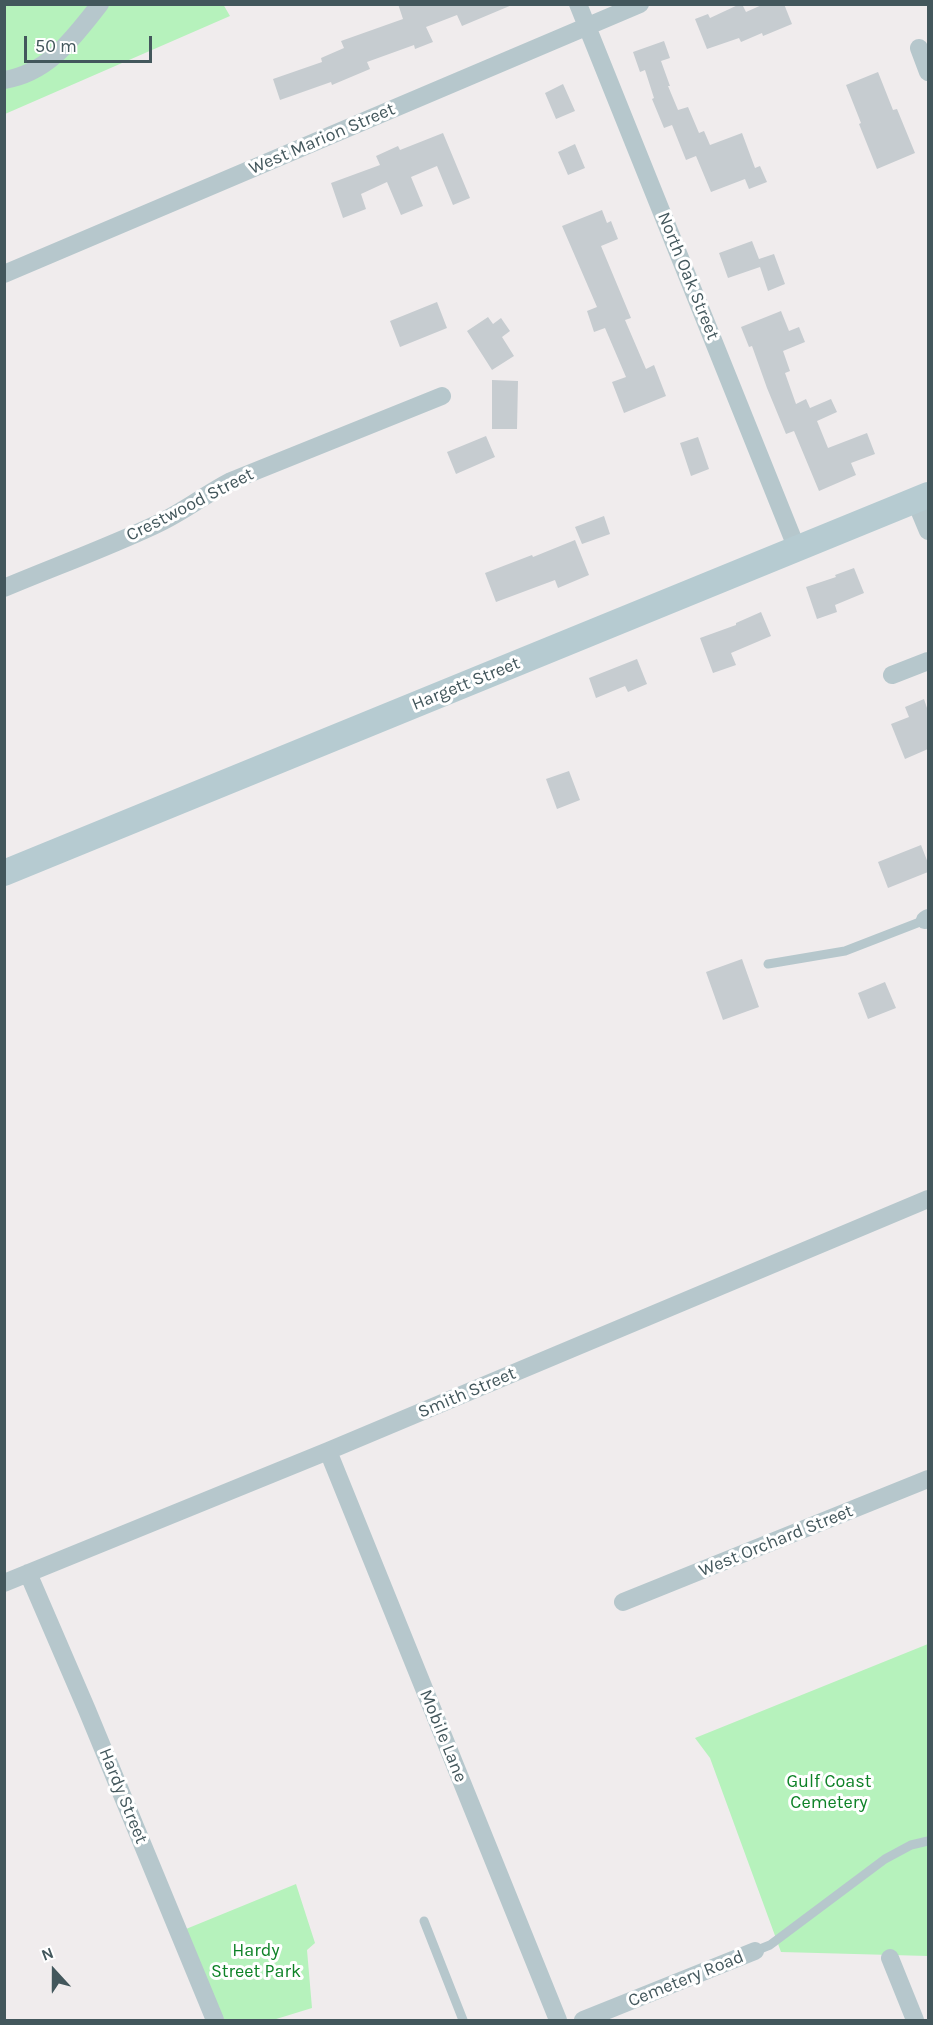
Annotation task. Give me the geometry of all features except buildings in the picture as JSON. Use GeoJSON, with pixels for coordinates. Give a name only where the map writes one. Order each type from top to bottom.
{"type":"FeatureCollection","features":[{"type":"Feature","properties":{"kind":"street"},"geometry":{"type":"LineString","coordinates":[[4,80],[34,71],[55,57],[100,4]]}},
{"type":"Feature","properties":{"kind":"street","name":"North Oak Street"},"geometry":{"type":"LineString","coordinates":[[578,4],[796,549]]}},
{"type":"Feature","properties":{"kind":"street","name":"West Marion Street"},"geometry":{"type":"LineString","coordinates":[[4,274],[639,4]]}},
{"type":"Feature","properties":{"kind":"street"},"geometry":{"type":"LineString","coordinates":[[919,48],[928,72]]}},
{"type":"Feature","properties":{"kind":"street","name":"Crestwood Street"},"geometry":{"type":"LineString","coordinates":[[4,588],[154,526],[185,510],[208,493],[231,481],[442,396]]}},
{"type":"Feature","properties":{"kind":"street"},"geometry":{"type":"LineString","coordinates":[[922,497],[928,531]]}},
{"type":"Feature","properties":{"kind":"street","name":"Hargett Street"},"geometry":{"type":"LineString","coordinates":[[4,873],[922,497]]}},
{"type":"Feature","properties":{"kind":"street"},"geometry":{"type":"LineString","coordinates":[[892,675],[928,661]]}},
{"type":"Feature","properties":{"kind":"street","name":"Smith Street"},"geometry":{"type":"LineString","coordinates":[[4,1582],[328,1450],[928,1199]]}},
{"type":"Feature","properties":{"kind":"street","name":"Mobile Lane"},"geometry":{"type":"LineString","coordinates":[[328,1450],[558,2020]]}},
{"type":"Feature","properties":{"kind":"street","name":"West Orchard Street"},"geometry":{"type":"LineString","coordinates":[[623,1602],[928,1479]]}},
{"type":"Feature","properties":{"kind":"street","name":"Hardy Street"},"geometry":{"type":"LineString","coordinates":[[28,1573],[92,1721],[215,2020]]}},
{"type":"Feature","properties":{"kind":"street","name":"Cemetery Road"},"geometry":{"type":"LineString","coordinates":[[587,2020],[755,1951]]}},
{"type":"Feature","properties":{"kind":"street"},"geometry":{"type":"LineString","coordinates":[[890,1958],[915,2020]]}},
{"type":"Feature","properties":{"kind":"lane"},"geometry":{"type":"LineString","coordinates":[[768,964],[845,951],[927,919]]}},
{"type":"Feature","properties":{"kind":"lane"},"geometry":{"type":"LineString","coordinates":[[755,1951],[770,1945],[885,1859],[911,1845],[928,1841]]}},
{"type":"Feature","properties":{"kind":"lane"},"geometry":{"type":"LineString","coordinates":[[424,1921],[463,2020]]}},
{"type":"Feature","properties":{"kind":"green space"},"geometry":{"type":"Polygon","coordinates":[[[223,4],[230,16],[5,114],[5,5],[223,4]]]}},
{"type":"Feature","properties":{"kind":"green space","name":"Gulf Coast Cemetery"},"geometry":{"type":"Polygon","coordinates":[[[928,1644],[928,1956],[781,1952],[710,1758],[695,1738],[928,1644]]]}},
{"type":"Feature","properties":{"kind":"green space","name":"Hardy Street Park"},"geometry":{"type":"Polygon","coordinates":[[[296,1884],[315,1943],[307,1950],[312,2008],[273,2020],[224,2020],[186,1929],[296,1884]]]}}]}
